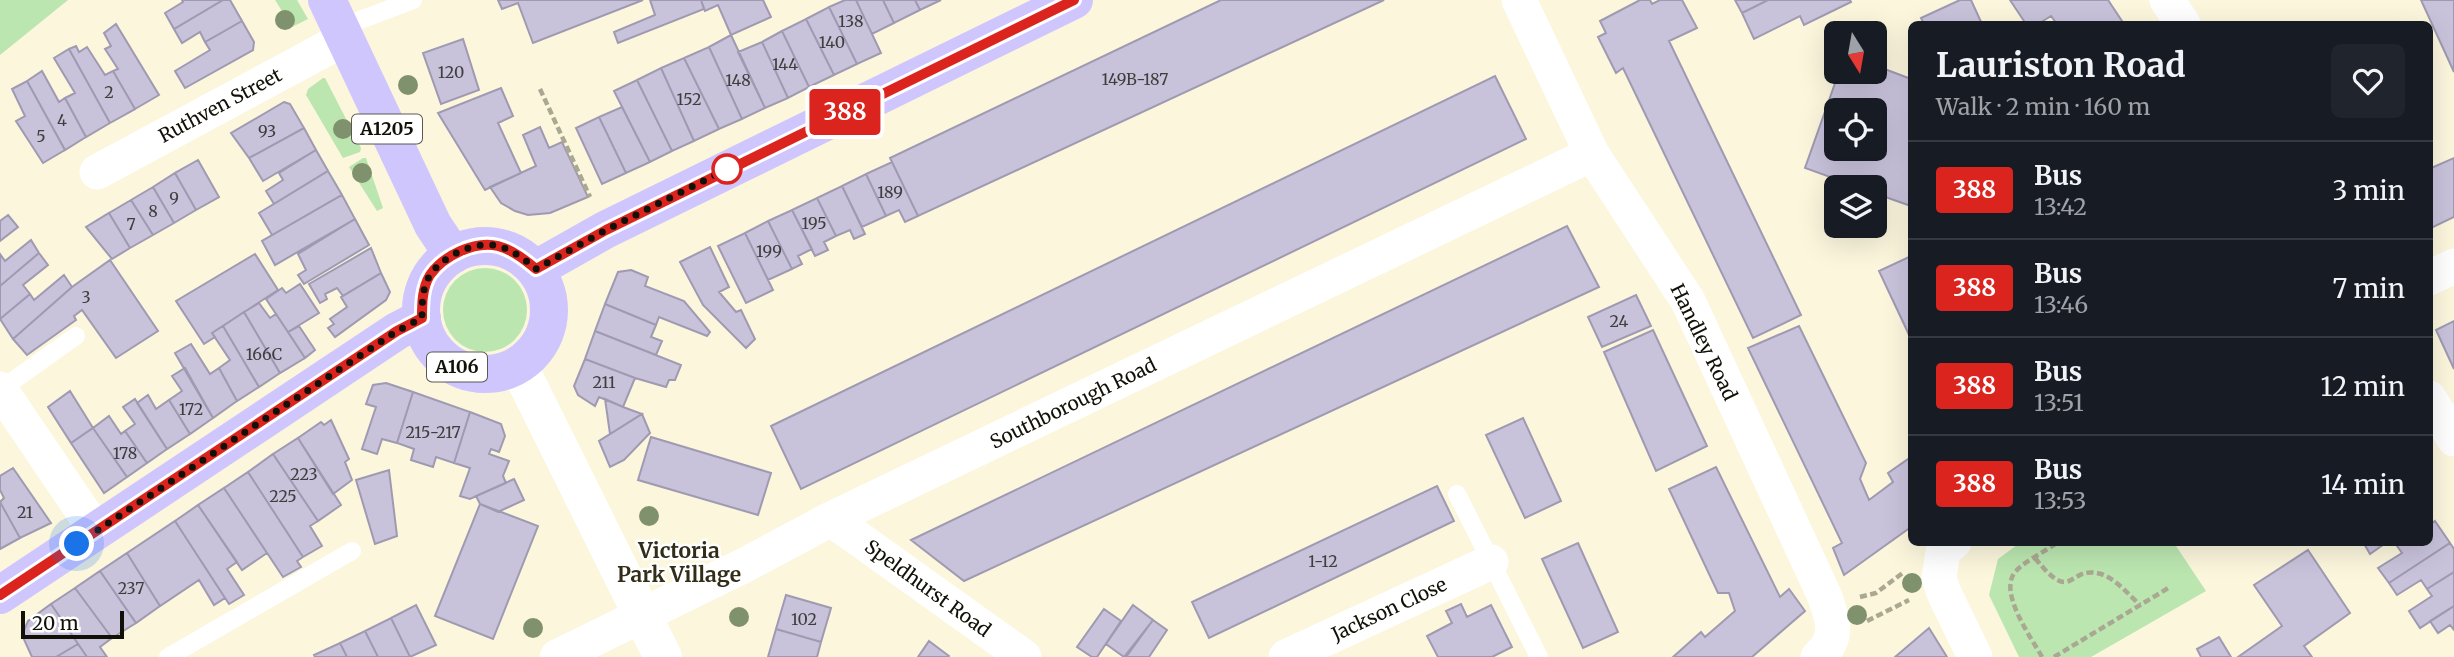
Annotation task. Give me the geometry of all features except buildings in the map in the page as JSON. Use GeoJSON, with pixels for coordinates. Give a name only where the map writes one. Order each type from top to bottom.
{"type":"FeatureCollection","features":[{"type":"Feature","properties":{"kind":"main road"},"geometry":{"type":"LineString","coordinates":[[536,269],[606,230],[1074,0]]}},
{"type":"Feature","properties":{"kind":"main road","name":"A1205"},"geometry":{"type":"LineString","coordinates":[[337,22],[433,226],[453,255]]}},
{"type":"Feature","properties":{"kind":"main road"},"geometry":{"type":"LineString","coordinates":[[0,595],[397,331],[422,318],[422,298],[431,275],[453,255],[474,246],[497,246],[519,255],[536,269],[547,288],[550,304],[547,327],[539,346],[517,365]]}},
{"type":"Feature","properties":{"kind":"main road","name":"A106"},"geometry":{"type":"LineString","coordinates":[[422,318],[426,335],[434,349],[452,365],[473,373],[504,371],[517,365]]}},
{"type":"Feature","properties":{"kind":"street","name":"Handley Road"},"geometry":{"type":"LineString","coordinates":[[1519,0],[1592,154],[1688,301],[1827,628]]}},
{"type":"Feature","properties":{"kind":"street"},"geometry":{"type":"LineString","coordinates":[[2167,0],[2181,21]]}},
{"type":"Feature","properties":{"kind":"street","name":"Ruthven Street"},"geometry":{"type":"LineString","coordinates":[[97,172],[337,22]]}},
{"type":"Feature","properties":{"kind":"street","name":"Southborough Road"},"geometry":{"type":"LineString","coordinates":[[557,657],[831,519],[1592,154]]}},
{"type":"Feature","properties":{"kind":"street"},"geometry":{"type":"LineString","coordinates":[[2433,276],[2454,266]]}},
{"type":"Feature","properties":{"kind":"street"},"geometry":{"type":"LineString","coordinates":[[517,365],[663,657]]}},
{"type":"Feature","properties":{"kind":"street"},"geometry":{"type":"LineString","coordinates":[[0,389],[96,531]]}},
{"type":"Feature","properties":{"kind":"street"},"geometry":{"type":"LineString","coordinates":[[2433,405],[2454,439]]}},
{"type":"Feature","properties":{"kind":"street","name":"Speldhurst Road"},"geometry":{"type":"LineString","coordinates":[[831,519],[1024,657]]}},
{"type":"Feature","properties":{"kind":"street"},"geometry":{"type":"LineString","coordinates":[[1949,547],[1939,578],[1975,657]]}},
{"type":"Feature","properties":{"kind":"street","name":"Jackson Close"},"geometry":{"type":"LineString","coordinates":[[1286,657],[1491,562]]}},
{"type":"Feature","properties":{"kind":"lane"},"geometry":{"type":"LineString","coordinates":[[337,22],[413,0]]}},
{"type":"Feature","properties":{"kind":"lane"},"geometry":{"type":"LineString","coordinates":[[0,389],[76,336]]}},
{"type":"Feature","properties":{"kind":"lane"},"geometry":{"type":"LineString","coordinates":[[1457,494],[1539,657]]}},
{"type":"Feature","properties":{"kind":"lane"},"geometry":{"type":"LineString","coordinates":[[169,657],[352,551]]}},
{"type":"Feature","properties":{"kind":"path"},"geometry":{"type":"LineString","coordinates":[[540,89],[606,230]]}},
{"type":"Feature","properties":{"kind":"path"},"geometry":{"type":"LineString","coordinates":[[2042,657],[2010,599],[2010,584],[2015,572],[2052,546]]}},
{"type":"Feature","properties":{"kind":"path"},"geometry":{"type":"LineString","coordinates":[[1827,628],[1866,597],[1876,593],[1927,556],[1949,547]]}},
{"type":"Feature","properties":{"kind":"path"},"geometry":{"type":"LineString","coordinates":[[2035,558],[2059,582],[2065,583],[2089,573],[2101,574],[2140,605]]}},
{"type":"Feature","properties":{"kind":"path"},"geometry":{"type":"LineString","coordinates":[[2054,657],[2170,587]]}},
{"type":"Feature","properties":{"kind":"path"},"geometry":{"type":"LineString","coordinates":[[1827,628],[1856,628],[1904,601],[1944,593]]}},
{"type":"Feature","properties":{"kind":"green space"},"geometry":{"type":"Polygon","coordinates":[[[0,0],[68,0],[0,55],[0,0]]]}},
{"type":"Feature","properties":{"kind":"green space"},"geometry":{"type":"Polygon","coordinates":[[[275,0],[297,0],[308,19],[292,27],[275,0]]]}},
{"type":"Feature","properties":{"kind":"green space"},"geometry":{"type":"Polygon","coordinates":[[[323,78],[361,148],[360,152],[343,158],[306,95],[308,89],[323,78]]]}},
{"type":"Feature","properties":{"kind":"green space"},"geometry":{"type":"Polygon","coordinates":[[[366,158],[383,208],[377,211],[349,167],[366,158]]]}},
{"type":"Feature","properties":{"kind":"green space"},"geometry":{"type":"Polygon","coordinates":[[[485,268],[501,271],[515,280],[524,294],[527,310],[524,326],[515,340],[501,349],[485,352],[469,349],[455,340],[446,326],[443,310],[446,294],[455,280],[469,271],[485,268]]]}},
{"type":"Feature","properties":{"kind":"green space"},"geometry":{"type":"Polygon","coordinates":[[[2016,546],[2176,546],[2206,591],[2091,657],[2019,657],[1989,595],[1998,559],[2016,546]]]}},
{"type":"Feature","properties":{"kind":"bus line","name":"388"},"geometry":{"type":"LineString","coordinates":[[0,595],[397,331],[422,318],[422,298],[431,275],[453,255],[474,246],[497,246],[519,255],[536,269],[606,230],[733,166],[1074,0]]}},
{"type":"Feature","properties":{"kind":"district","name":"Victoria Park Village"},"geometry":{"type":"Point","coordinates":[679,563]}},
{"type":"Feature","properties":{"kind":"route"},"geometry":{"type":"LineString","coordinates":[[77,544],[397,331],[422,318],[422,298],[431,275],[453,255],[474,246],[497,246],[519,255],[536,269],[606,230],[733,166],[727,169]]}}]}
